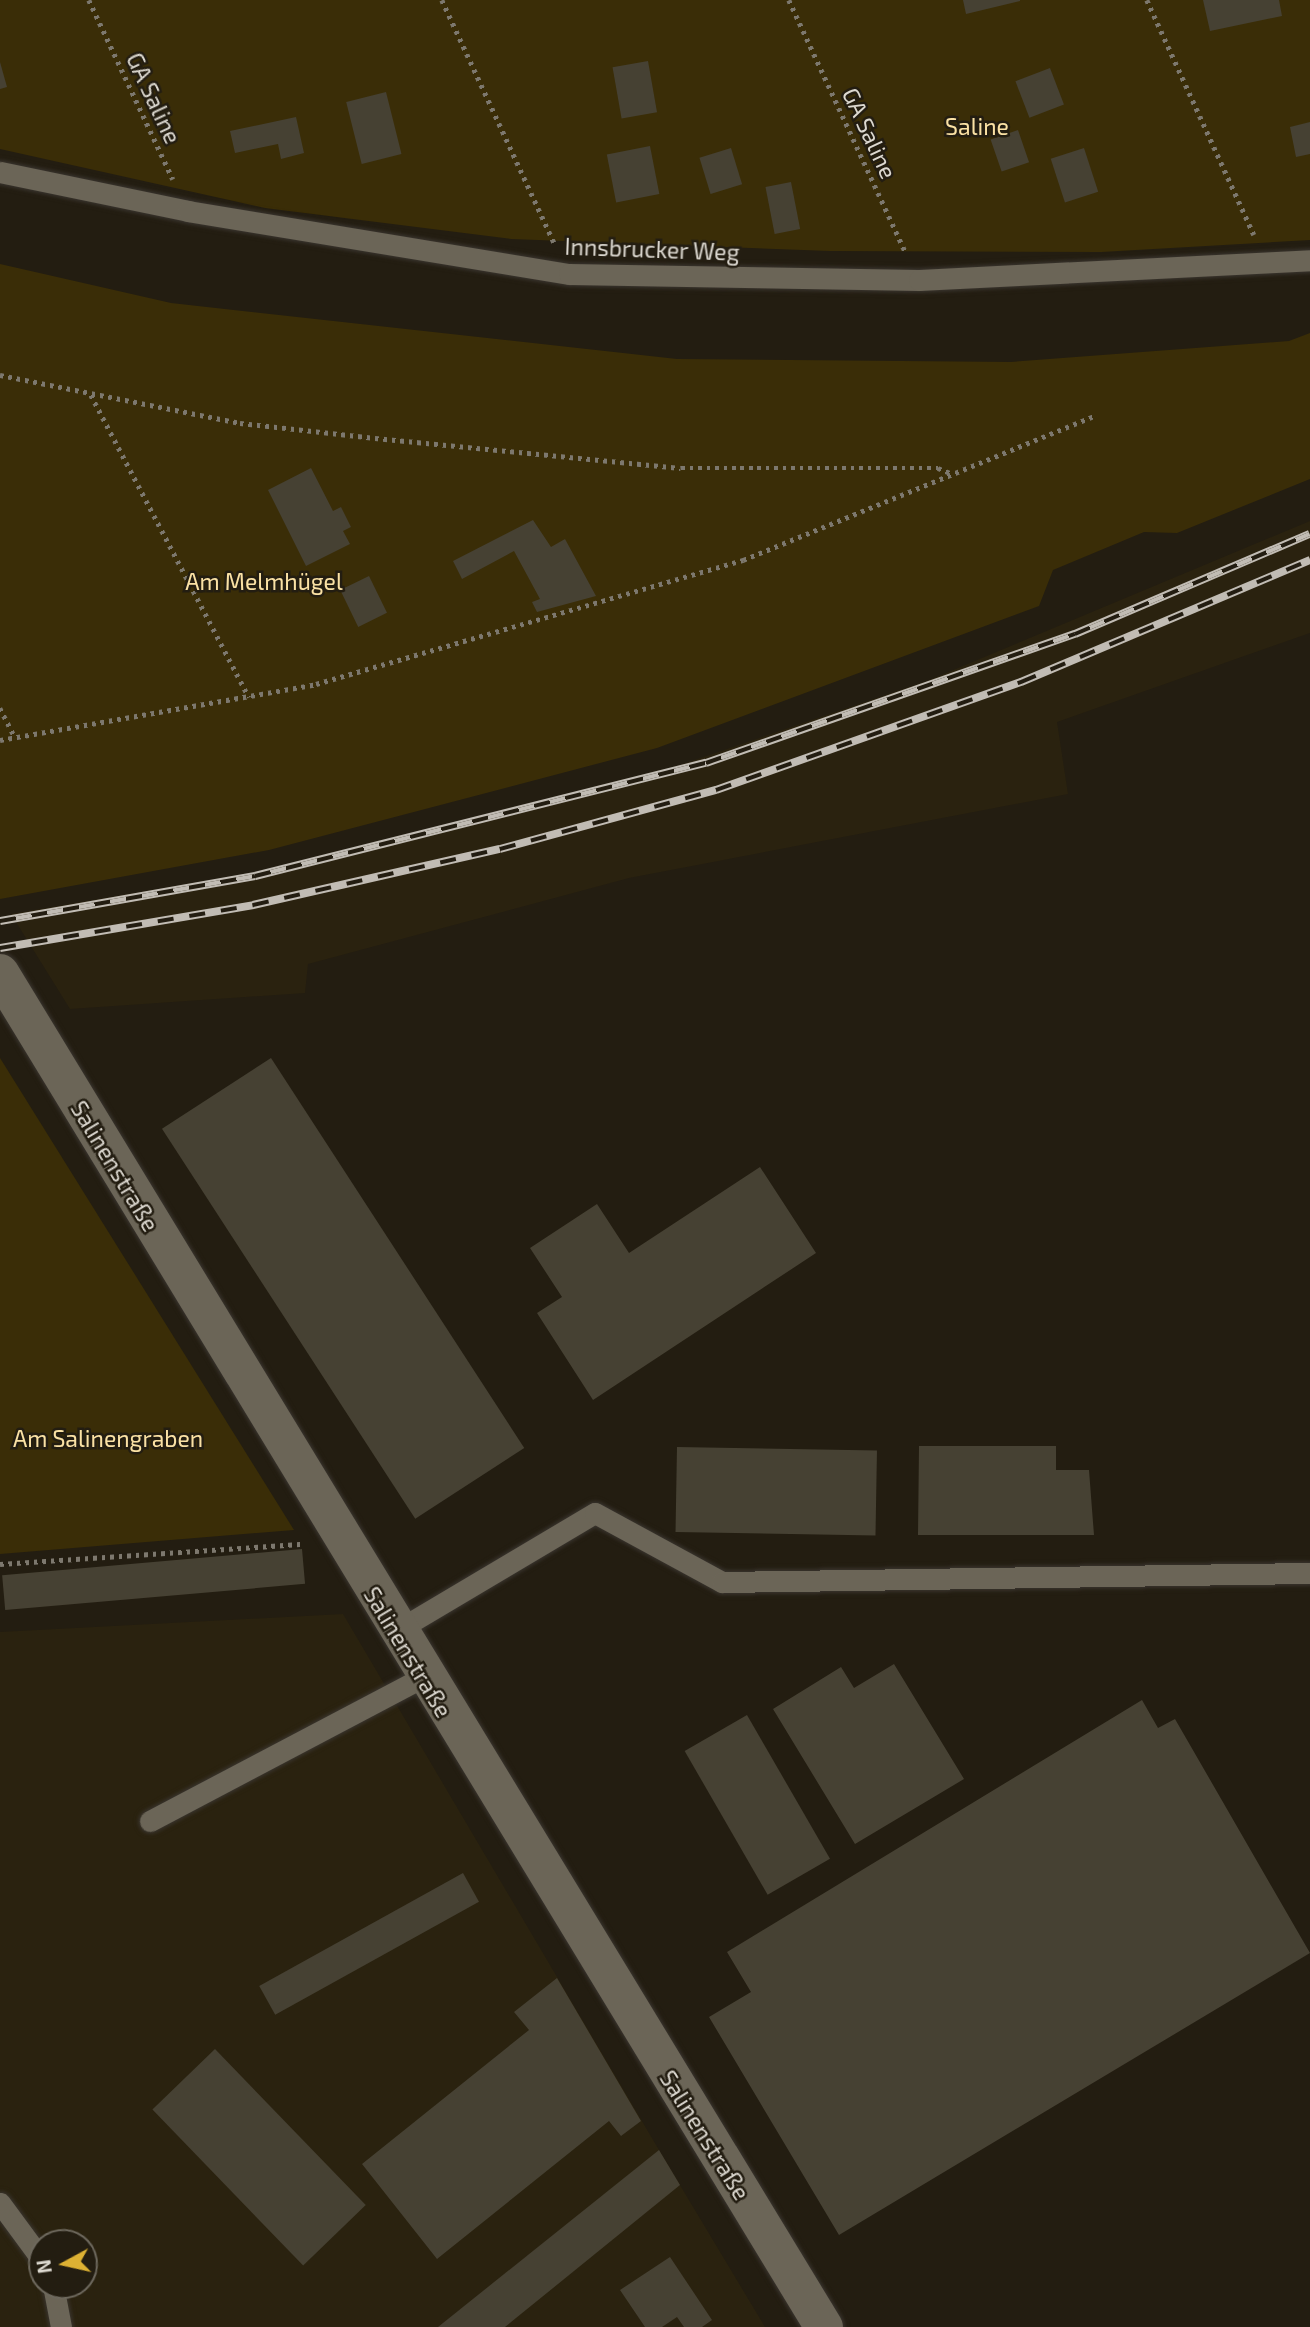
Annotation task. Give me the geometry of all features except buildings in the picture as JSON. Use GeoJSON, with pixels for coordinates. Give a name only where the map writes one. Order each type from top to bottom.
{"type":"FeatureCollection","features":[{"type":"Feature","properties":{"kind":"street","name":"Salinenstraße"},"geometry":{"type":"LineString","coordinates":[[0,973],[423,1677],[824,2327]]}},
{"type":"Feature","properties":{"kind":"lane","name":"Innsbrucker Weg"},"geometry":{"type":"LineString","coordinates":[[0,172],[188,211],[569,274],[919,280],[1310,260]]}},
{"type":"Feature","properties":{"kind":"lane"},"geometry":{"type":"LineString","coordinates":[[396,1631],[595,1513],[722,1582],[1310,1573]]}},
{"type":"Feature","properties":{"kind":"lane"},"geometry":{"type":"LineString","coordinates":[[150,1821],[423,1677]]}},
{"type":"Feature","properties":{"kind":"lane"},"geometry":{"type":"LineString","coordinates":[[0,2203],[28,2241]]}},
{"type":"Feature","properties":{"kind":"lane"},"geometry":{"type":"LineString","coordinates":[[56,2299],[61,2327]]}},
{"type":"Feature","properties":{"kind":"path","name":"GA Saline"},"geometry":{"type":"LineString","coordinates":[[89,0],[188,211]]}},
{"type":"Feature","properties":{"kind":"path"},"geometry":{"type":"LineString","coordinates":[[442,0],[569,274]]}},
{"type":"Feature","properties":{"kind":"path","name":"GA Saline"},"geometry":{"type":"LineString","coordinates":[[789,0],[919,280]]}},
{"type":"Feature","properties":{"kind":"path"},"geometry":{"type":"LineString","coordinates":[[1147,0],[1268,264]]}},
{"type":"Feature","properties":{"kind":"path"},"geometry":{"type":"LineString","coordinates":[[0,375],[91,396],[240,423],[681,468],[939,468],[954,474]]}},
{"type":"Feature","properties":{"kind":"path"},"geometry":{"type":"LineString","coordinates":[[91,396],[249,696]]}},
{"type":"Feature","properties":{"kind":"path"},"geometry":{"type":"LineString","coordinates":[[0,740],[249,696],[363,671],[743,559],[1096,415]]}},
{"type":"Feature","properties":{"kind":"path"},"geometry":{"type":"LineString","coordinates":[[0,708],[15,737]]}},
{"type":"Feature","properties":{"kind":"path"},"geometry":{"type":"LineString","coordinates":[[0,1564],[341,1542]]}},
{"type":"Feature","properties":{"kind":"shaded area"},"geometry":{"type":"Polygon","coordinates":[[[1310,521],[1310,633],[1057,722],[1068,794],[629,878],[308,964],[305,993],[70,1009],[11,914],[252,873],[680,765],[927,681],[1310,521]]]}},
{"type":"Feature","properties":{"kind":"shaded area"},"geometry":{"type":"Polygon","coordinates":[[[343,1614],[765,2327],[0,2327],[0,1632],[343,1614]]]}},
{"type":"Feature","properties":{"kind":"green space","name":"Saline"},"geometry":{"type":"Polygon","coordinates":[[[0,0],[1310,0],[1310,240],[1101,252],[830,251],[511,239],[265,208],[0,149],[0,0]]]}},
{"type":"Feature","properties":{"kind":"green space","name":"Am Melmhügel"},"geometry":{"type":"Polygon","coordinates":[[[0,264],[171,303],[677,359],[1011,362],[1289,341],[1310,333],[1310,479],[1177,533],[1144,532],[1053,570],[1039,606],[657,748],[269,850],[0,899],[0,264]]]}},
{"type":"Feature","properties":{"kind":"green space","name":"Am Salinengraben"},"geometry":{"type":"Polygon","coordinates":[[[0,1058],[294,1530],[0,1554],[0,1058]]]}},
{"type":"Feature","properties":{"kind":"railway"},"geometry":{"type":"LineString","coordinates":[[0,921],[255,876],[706,763],[1075,634],[1310,534]]}},
{"type":"Feature","properties":{"kind":"railway"},"geometry":{"type":"LineString","coordinates":[[0,948],[253,905],[500,849],[716,790],[1021,682],[1310,560]]}}]}
